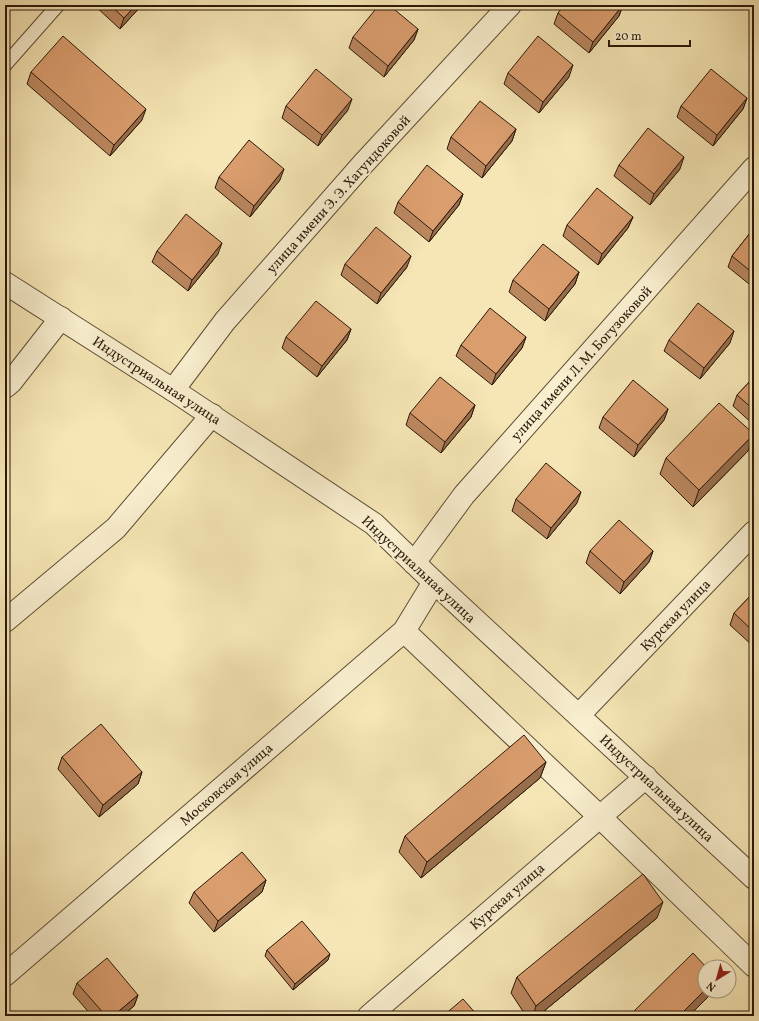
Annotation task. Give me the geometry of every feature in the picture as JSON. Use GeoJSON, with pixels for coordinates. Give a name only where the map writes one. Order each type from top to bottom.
{"type":"FeatureCollection","features":[{"type":"Feature","properties":{"kind":"street","name":"улица имени Э. Э. Хагундоковой"},"geometry":{"type":"LineString","coordinates":[[174,390],[225,321],[363,164],[510,5]]}},
{"type":"Feature","properties":{"kind":"street","name":"улица имени Л. М. Богузоковой"},"geometry":{"type":"LineString","coordinates":[[414,563],[464,495],[754,168]]}},
{"type":"Feature","properties":{"kind":"street","name":"Индустриальная улица"},"geometry":{"type":"LineString","coordinates":[[5,283],[174,390],[374,524],[434,582],[754,878]]}},
{"type":"Feature","properties":{"kind":"street"},"geometry":{"type":"LineString","coordinates":[[5,387],[11,382],[61,318]]}},
{"type":"Feature","properties":{"kind":"street"},"geometry":{"type":"LineString","coordinates":[[5,621],[116,528],[212,415]]}},
{"type":"Feature","properties":{"kind":"street","name":"Курская улица"},"geometry":{"type":"LineString","coordinates":[[579,715],[754,532]]}},
{"type":"Feature","properties":{"kind":"street","name":"Московская улица"},"geometry":{"type":"LineString","coordinates":[[5,975],[404,631],[434,582]]}},
{"type":"Feature","properties":{"kind":"street"},"geometry":{"type":"LineString","coordinates":[[404,631],[754,966]]}},
{"type":"Feature","properties":{"kind":"street","name":"Курская улица"},"geometry":{"type":"LineString","coordinates":[[369,1016],[646,777]]}},
{"type":"Feature","properties":{"kind":"lane"},"geometry":{"type":"LineString","coordinates":[[5,65],[58,5]]}},
{"type":"Feature","properties":{"kind":"building"},"geometry":{"type":"Polygon","coordinates":[[[110,5],[136,5],[124,18],[110,5]]]}},
{"type":"Feature","properties":{"kind":"building"},"geometry":{"type":"Polygon","coordinates":[[[379,5],[389,5],[418,29],[388,66],[353,37],[379,5]]]}},
{"type":"Feature","properties":{"kind":"building"},"geometry":{"type":"Polygon","coordinates":[[[564,5],[623,5],[593,42],[558,13],[564,5]]]}},
{"type":"Feature","properties":{"kind":"building"},"geometry":{"type":"Polygon","coordinates":[[[63,36],[146,109],[114,145],[31,72],[63,36]]]}},
{"type":"Feature","properties":{"kind":"building"},"geometry":{"type":"Polygon","coordinates":[[[538,36],[573,65],[543,102],[508,73],[538,36]]]}},
{"type":"Feature","properties":{"kind":"building"},"geometry":{"type":"Polygon","coordinates":[[[316,69],[352,99],[322,135],[286,106],[316,69]]]}},
{"type":"Feature","properties":{"kind":"building"},"geometry":{"type":"Polygon","coordinates":[[[711,69],[747,98],[717,135],[681,106],[711,69]]]}},
{"type":"Feature","properties":{"kind":"building"},"geometry":{"type":"Polygon","coordinates":[[[480,101],[516,129],[486,166],[451,137],[480,101]]]}},
{"type":"Feature","properties":{"kind":"building"},"geometry":{"type":"Polygon","coordinates":[[[648,128],[684,157],[654,194],[619,165],[648,128]]]}},
{"type":"Feature","properties":{"kind":"building"},"geometry":{"type":"Polygon","coordinates":[[[249,140],[284,169],[254,206],[219,177],[249,140]]]}},
{"type":"Feature","properties":{"kind":"building"},"geometry":{"type":"Polygon","coordinates":[[[427,165],[463,194],[433,231],[398,202],[427,165]]]}},
{"type":"Feature","properties":{"kind":"building"},"geometry":{"type":"Polygon","coordinates":[[[597,188],[633,217],[602,254],[567,225],[597,188]]]}},
{"type":"Feature","properties":{"kind":"building"},"geometry":{"type":"Polygon","coordinates":[[[186,214],[222,243],[192,280],[157,251],[186,214]]]}},
{"type":"Feature","properties":{"kind":"building"},"geometry":{"type":"Polygon","coordinates":[[[376,227],[411,256],[381,293],[345,264],[376,227]]]}},
{"type":"Feature","properties":{"kind":"building"},"geometry":{"type":"Polygon","coordinates":[[[754,228],[754,274],[732,256],[754,228]]]}},
{"type":"Feature","properties":{"kind":"building"},"geometry":{"type":"Polygon","coordinates":[[[543,244],[579,272],[549,309],[513,280],[543,244]]]}},
{"type":"Feature","properties":{"kind":"building"},"geometry":{"type":"Polygon","coordinates":[[[316,301],[351,329],[322,366],[286,337],[316,301]]]}},
{"type":"Feature","properties":{"kind":"building"},"geometry":{"type":"Polygon","coordinates":[[[698,303],[734,331],[704,368],[669,340],[698,303]]]}},
{"type":"Feature","properties":{"kind":"building"},"geometry":{"type":"Polygon","coordinates":[[[490,308],[526,337],[496,374],[461,345],[490,308]]]}},
{"type":"Feature","properties":{"kind":"building"},"geometry":{"type":"Polygon","coordinates":[[[440,377],[475,405],[445,442],[410,413],[440,377]]]}},
{"type":"Feature","properties":{"kind":"building"},"geometry":{"type":"Polygon","coordinates":[[[754,377],[754,410],[737,395],[754,377]]]}},
{"type":"Feature","properties":{"kind":"building"},"geometry":{"type":"Polygon","coordinates":[[[633,380],[668,409],[638,445],[603,417],[633,380]]]}},
{"type":"Feature","properties":{"kind":"building"},"geometry":{"type":"Polygon","coordinates":[[[719,403],[754,434],[699,490],[666,458],[719,403]]]}},
{"type":"Feature","properties":{"kind":"building"},"geometry":{"type":"Polygon","coordinates":[[[546,463],[581,492],[551,528],[516,499],[546,463]]]}},
{"type":"Feature","properties":{"kind":"building"},"geometry":{"type":"Polygon","coordinates":[[[619,520],[653,551],[624,582],[590,551],[619,520]]]}},
{"type":"Feature","properties":{"kind":"building"},"geometry":{"type":"Polygon","coordinates":[[[754,592],[754,632],[734,613],[754,592]]]}},
{"type":"Feature","properties":{"kind":"building"},"geometry":{"type":"Polygon","coordinates":[[[101,724],[142,772],[103,805],[62,757],[101,724]]]}},
{"type":"Feature","properties":{"kind":"building"},"geometry":{"type":"Polygon","coordinates":[[[524,735],[546,762],[427,862],[405,836],[524,735]]]}},
{"type":"Feature","properties":{"kind":"building"},"geometry":{"type":"Polygon","coordinates":[[[242,852],[266,880],[218,921],[194,892],[242,852]]]}},
{"type":"Feature","properties":{"kind":"building"},"geometry":{"type":"Polygon","coordinates":[[[643,874],[663,902],[536,1006],[517,977],[643,874]]]}},
{"type":"Feature","properties":{"kind":"building"},"geometry":{"type":"Polygon","coordinates":[[[302,921],[330,954],[295,984],[267,950],[302,921]]]}},
{"type":"Feature","properties":{"kind":"building"},"geometry":{"type":"Polygon","coordinates":[[[693,953],[699,959],[697,959],[697,998],[679,1016],[629,1016],[693,953]]]}},
{"type":"Feature","properties":{"kind":"building"},"geometry":{"type":"Polygon","coordinates":[[[107,958],[138,995],[113,1016],[106,1016],[77,983],[107,958]]]}},
{"type":"Feature","properties":{"kind":"building"},"geometry":{"type":"Polygon","coordinates":[[[463,999],[478,1016],[443,1016],[463,999]]]}}]}
